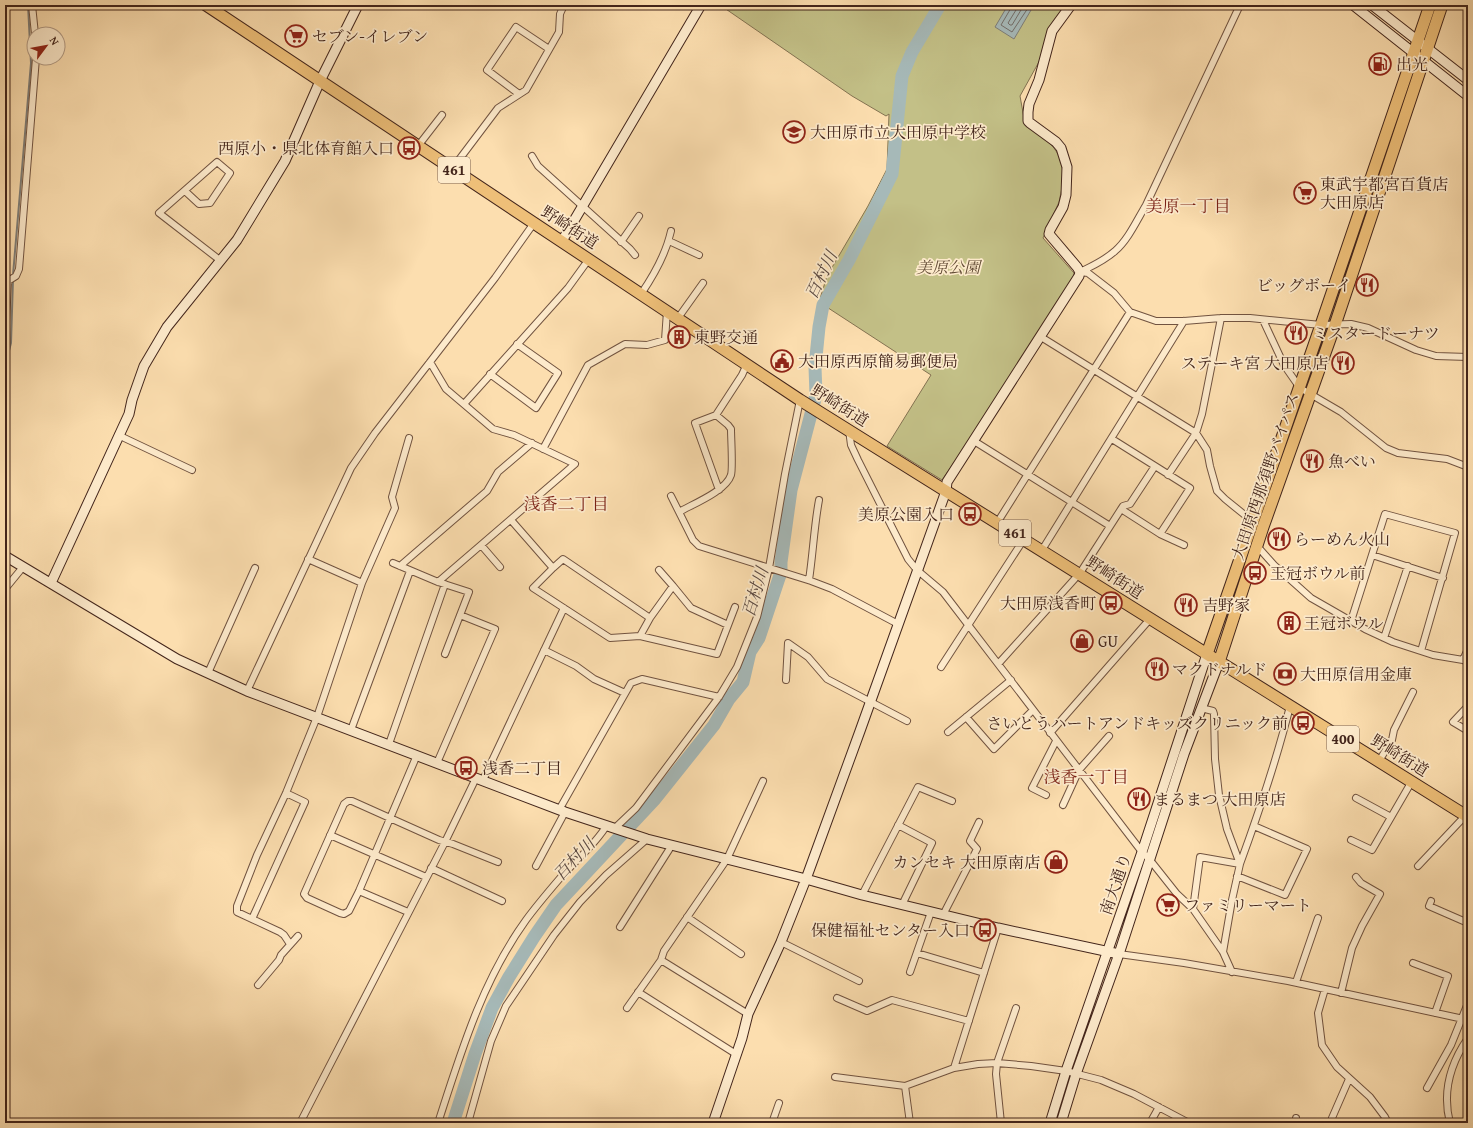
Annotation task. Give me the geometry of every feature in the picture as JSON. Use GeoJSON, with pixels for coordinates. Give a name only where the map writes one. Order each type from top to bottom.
{"type":"FeatureCollection","features":[{"type":"Feature","properties":{"kind":"highway","name":"野崎街道"},"geometry":{"type":"LineString","coordinates":[[206,5],[667,310],[803,402],[1467,816]]}},
{"type":"Feature","properties":{"kind":"highway","name":"大田原西那須野バイパス"},"geometry":{"type":"LineString","coordinates":[[1207,654],[1300,388],[1430,5]]}},
{"type":"Feature","properties":{"kind":"highway","name":"大田原西那須野バイパス"},"geometry":{"type":"LineString","coordinates":[[1219,662],[1258,546],[1263,526],[1334,325],[1442,5]]}},
{"type":"Feature","properties":{"kind":"street"},"geometry":{"type":"LineString","coordinates":[[32,5],[34,26]]}},
{"type":"Feature","properties":{"kind":"street"},"geometry":{"type":"LineString","coordinates":[[51,583],[129,414],[132,400],[144,366],[165,331],[237,240],[285,161],[320,81],[358,5]]}},
{"type":"Feature","properties":{"kind":"street"},"geometry":{"type":"LineString","coordinates":[[452,169],[498,108],[526,90],[558,32],[560,14],[564,5]]}},
{"type":"Feature","properties":{"kind":"street"},"geometry":{"type":"LineString","coordinates":[[562,241],[701,5]]}},
{"type":"Feature","properties":{"kind":"street"},"geometry":{"type":"LineString","coordinates":[[1070,5],[1052,31],[1039,80],[1029,104],[1027,117],[1030,124],[1056,142],[1061,148],[1065,157],[1067,167],[1066,195],[1063,207],[1050,230],[1050,234],[1080,272]]}},
{"type":"Feature","properties":{"kind":"street"},"geometry":{"type":"LineString","coordinates":[[713,1123],[748,1014],[781,942],[806,879],[871,701],[948,482],[1079,276],[1080,272],[1102,261],[1116,251],[1132,229],[1146,205],[1240,5]]}},
{"type":"Feature","properties":{"kind":"street"},"geometry":{"type":"LineString","coordinates":[[1354,5],[1468,96]]}},
{"type":"Feature","properties":{"kind":"street"},"geometry":{"type":"LineString","coordinates":[[1372,5],[1468,80]]}},
{"type":"Feature","properties":{"kind":"street"},"geometry":{"type":"LineString","coordinates":[[519,94],[487,70],[516,28],[549,49]]}},
{"type":"Feature","properties":{"kind":"street"},"geometry":{"type":"LineString","coordinates":[[5,344],[8,281],[16,276],[19,269],[35,66]]}},
{"type":"Feature","properties":{"kind":"street"},"geometry":{"type":"LineString","coordinates":[[418,146],[442,115]]}},
{"type":"Feature","properties":{"kind":"street"},"geometry":{"type":"LineString","coordinates":[[532,156],[538,166],[635,255]]}},
{"type":"Feature","properties":{"kind":"street"},"geometry":{"type":"LineString","coordinates":[[184,191],[199,204],[210,203],[230,173],[217,162],[184,191],[159,213],[220,261]]}},
{"type":"Feature","properties":{"kind":"street"},"geometry":{"type":"LineString","coordinates":[[621,242],[639,216]]}},
{"type":"Feature","properties":{"kind":"street"},"geometry":{"type":"LineString","coordinates":[[247,691],[347,476],[357,459],[375,433],[495,278],[534,223]]}},
{"type":"Feature","properties":{"kind":"street"},"geometry":{"type":"LineString","coordinates":[[641,294],[654,274],[669,241],[671,231]]}},
{"type":"Feature","properties":{"kind":"street"},"geometry":{"type":"LineString","coordinates":[[669,241],[699,255]]}},
{"type":"Feature","properties":{"kind":"street"},"geometry":{"type":"LineString","coordinates":[[464,404],[568,288],[589,259]]}},
{"type":"Feature","properties":{"kind":"street"},"geometry":{"type":"LineString","coordinates":[[1080,272],[1088,272],[1114,293],[1130,312],[1156,321],[1250,318],[1321,325],[1360,326],[1416,350],[1436,356],[1468,357]]}},
{"type":"Feature","properties":{"kind":"street"},"geometry":{"type":"LineString","coordinates":[[678,318],[703,283]]}},
{"type":"Feature","properties":{"kind":"street"},"geometry":{"type":"LineString","coordinates":[[544,448],[588,365],[625,344],[647,345],[665,340],[667,310]]}},
{"type":"Feature","properties":{"kind":"street"},"geometry":{"type":"LineString","coordinates":[[997,523],[1130,312]]}},
{"type":"Feature","properties":{"kind":"street"},"geometry":{"type":"LineString","coordinates":[[1168,475],[1196,433],[1202,414],[1221,318]]}},
{"type":"Feature","properties":{"kind":"street"},"geometry":{"type":"LineString","coordinates":[[1262,320],[1284,365],[1300,388],[1341,412],[1386,448],[1398,453],[1447,459],[1468,467]]}},
{"type":"Feature","properties":{"kind":"street"},"geometry":{"type":"LineString","coordinates":[[1042,550],[1184,321]]}},
{"type":"Feature","properties":{"kind":"street"},"geometry":{"type":"LineString","coordinates":[[1041,336],[1196,433],[1207,450],[1217,490],[1225,499],[1246,516],[1254,519]]}},
{"type":"Feature","properties":{"kind":"street"},"geometry":{"type":"LineString","coordinates":[[490,374],[536,408],[558,373],[517,344]]}},
{"type":"Feature","properties":{"kind":"street"},"geometry":{"type":"LineString","coordinates":[[430,362],[446,389],[493,429],[514,435],[575,464],[438,582]]}},
{"type":"Feature","properties":{"kind":"street"},"geometry":{"type":"LineString","coordinates":[[719,490],[694,424],[716,415],[742,376],[747,364]]}},
{"type":"Feature","properties":{"kind":"street"},"geometry":{"type":"LineString","coordinates":[[438,1123],[459,1058],[486,987],[502,958],[526,921],[561,878],[601,835],[614,827],[636,808],[719,697],[737,667],[758,617],[769,568],[785,474],[803,402]]}},
{"type":"Feature","properties":{"kind":"street"},"geometry":{"type":"LineString","coordinates":[[679,512],[719,490],[726,484],[731,474],[731,429],[716,415]]}},
{"type":"Feature","properties":{"kind":"street"},"geometry":{"type":"LineString","coordinates":[[849,430],[851,445],[877,500],[908,559],[917,570],[943,592],[999,663],[1050,733],[1142,852],[1177,894],[1193,909],[1223,952],[1232,972]]}},
{"type":"Feature","properties":{"kind":"street"},"geometry":{"type":"LineString","coordinates":[[118,435],[192,470]]}},
{"type":"Feature","properties":{"kind":"street"},"geometry":{"type":"LineString","coordinates":[[290,944],[280,932],[236,912],[237,906],[257,855],[286,793],[317,717],[362,583],[395,508],[392,497],[409,438]]}},
{"type":"Feature","properties":{"kind":"street"},"geometry":{"type":"LineString","coordinates":[[1112,439],[1190,488],[1160,534]]}},
{"type":"Feature","properties":{"kind":"street"},"geometry":{"type":"LineString","coordinates":[[974,441],[1110,526]]}},
{"type":"Feature","properties":{"kind":"street"},"geometry":{"type":"LineString","coordinates":[[400,566],[487,491],[498,472],[532,443]]}},
{"type":"Feature","properties":{"kind":"street"},"geometry":{"type":"LineString","coordinates":[[999,663],[1080,574],[1123,506],[1130,504],[1155,466]]}},
{"type":"Feature","properties":{"kind":"street"},"geometry":{"type":"LineString","coordinates":[[671,496],[693,540],[698,546],[809,580],[832,589],[898,624]]}},
{"type":"Feature","properties":{"kind":"street"},"geometry":{"type":"LineString","coordinates":[[809,580],[814,548],[814,529],[819,500]]}},
{"type":"Feature","properties":{"kind":"street"},"geometry":{"type":"LineString","coordinates":[[1121,509],[1160,534],[1184,545]]}},
{"type":"Feature","properties":{"kind":"street"},"geometry":{"type":"LineString","coordinates":[[1351,622],[1385,514],[1456,533],[1421,651]]}},
{"type":"Feature","properties":{"kind":"street"},"geometry":{"type":"LineString","coordinates":[[511,520],[553,568]]}},
{"type":"Feature","properties":{"kind":"street"},"geometry":{"type":"LineString","coordinates":[[941,667],[1024,539]]}},
{"type":"Feature","properties":{"kind":"street"},"geometry":{"type":"LineString","coordinates":[[481,545],[500,567]]}},
{"type":"Feature","properties":{"kind":"street"},"geometry":{"type":"LineString","coordinates":[[1258,546],[1274,564],[1311,598],[1351,622],[1384,638],[1433,655],[1466,661],[1468,649]]}},
{"type":"Feature","properties":{"kind":"street"},"geometry":{"type":"LineString","coordinates":[[1372,554],[1442,578]]}},
{"type":"Feature","properties":{"kind":"street"},"geometry":{"type":"LineString","coordinates":[[5,556],[177,659],[208,674],[247,691],[437,762],[562,811],[642,837],[902,905],[1108,953],[1184,963],[1296,982],[1465,1019]]}},
{"type":"Feature","properties":{"kind":"street"},"geometry":{"type":"LineString","coordinates":[[308,559],[362,583]]}},
{"type":"Feature","properties":{"kind":"street"},"geometry":{"type":"LineString","coordinates":[[650,618],[563,559],[533,588],[610,638],[640,636],[718,654],[736,607]]}},
{"type":"Feature","properties":{"kind":"street"},"geometry":{"type":"LineString","coordinates":[[393,564],[438,582],[469,592],[445,654]]}},
{"type":"Feature","properties":{"kind":"street"},"geometry":{"type":"LineString","coordinates":[[1384,638],[1408,566]]}},
{"type":"Feature","properties":{"kind":"street"},"geometry":{"type":"LineString","coordinates":[[5,589],[23,567]]}},
{"type":"Feature","properties":{"kind":"street"},"geometry":{"type":"LineString","coordinates":[[208,674],[254,568]]}},
{"type":"Feature","properties":{"kind":"street"},"geometry":{"type":"LineString","coordinates":[[351,730],[410,570]]}},
{"type":"Feature","properties":{"kind":"street"},"geometry":{"type":"LineString","coordinates":[[659,570],[691,608],[728,625]]}},
{"type":"Feature","properties":{"kind":"street"},"geometry":{"type":"LineString","coordinates":[[389,744],[445,584]]}},
{"type":"Feature","properties":{"kind":"street"},"geometry":{"type":"LineString","coordinates":[[640,636],[650,618],[673,586]]}},
{"type":"Feature","properties":{"kind":"street"},"geometry":{"type":"LineString","coordinates":[[300,1123],[426,877],[479,779],[564,608]]}},
{"type":"Feature","properties":{"kind":"street"},"geometry":{"type":"LineString","coordinates":[[437,762],[495,629],[460,615]]}},
{"type":"Feature","properties":{"kind":"street"},"geometry":{"type":"LineString","coordinates":[[1050,733],[1150,619]]}},
{"type":"Feature","properties":{"kind":"street"},"geometry":{"type":"LineString","coordinates":[[786,680],[788,643],[808,657],[827,679],[907,721]]}},
{"type":"Feature","properties":{"kind":"street"},"geometry":{"type":"LineString","coordinates":[[544,650],[576,666],[594,679],[625,693]]}},
{"type":"Feature","properties":{"kind":"street","name":"南大通り"},"geometry":{"type":"LineString","coordinates":[[1050,1123],[1066,1071],[1108,953],[1207,654]]}},
{"type":"Feature","properties":{"kind":"street","name":"南大通り"},"geometry":{"type":"LineString","coordinates":[[1061,1123],[1076,1074],[1119,954],[1184,754],[1219,662]]}},
{"type":"Feature","properties":{"kind":"street"},"geometry":{"type":"LineString","coordinates":[[536,866],[562,811],[631,683],[642,679],[719,697]]}},
{"type":"Feature","properties":{"kind":"street"},"geometry":{"type":"LineString","coordinates":[[948,732],[1011,680]]}},
{"type":"Feature","properties":{"kind":"street"},"geometry":{"type":"LineString","coordinates":[[1379,761],[1392,740],[1394,730],[1413,692]]}},
{"type":"Feature","properties":{"kind":"street"},"geometry":{"type":"LineString","coordinates":[[1223,952],[1240,864],[1254,826],[1283,735],[1290,706]]}},
{"type":"Feature","properties":{"kind":"street"},"geometry":{"type":"LineString","coordinates":[[1468,706],[1453,722],[1468,731]]}},
{"type":"Feature","properties":{"kind":"street"},"geometry":{"type":"LineString","coordinates":[[1201,708],[1213,711],[1214,714],[1215,759],[1219,795],[1227,829],[1240,864]]}},
{"type":"Feature","properties":{"kind":"street"},"geometry":{"type":"LineString","coordinates":[[966,717],[994,749],[1034,710]]}},
{"type":"Feature","properties":{"kind":"street"},"geometry":{"type":"LineString","coordinates":[[1063,805],[1079,770],[1109,736]]}},
{"type":"Feature","properties":{"kind":"street"},"geometry":{"type":"LineString","coordinates":[[1046,795],[1032,788],[1056,740]]}},
{"type":"Feature","properties":{"kind":"street"},"geometry":{"type":"LineString","coordinates":[[417,755],[390,818],[375,854],[359,891],[349,911],[344,914],[340,913],[307,898],[304,894],[344,804],[348,801],[390,818],[439,840],[498,862]]}},
{"type":"Feature","properties":{"kind":"street"},"geometry":{"type":"LineString","coordinates":[[627,1008],[661,960],[664,951],[726,859],[763,782]]}},
{"type":"Feature","properties":{"kind":"street"},"geometry":{"type":"LineString","coordinates":[[1351,840],[1372,850],[1412,782]]}},
{"type":"Feature","properties":{"kind":"street"},"geometry":{"type":"LineString","coordinates":[[862,895],[918,787],[952,801]]}},
{"type":"Feature","properties":{"kind":"street"},"geometry":{"type":"LineString","coordinates":[[252,919],[305,802],[286,793]]}},
{"type":"Feature","properties":{"kind":"street"},"geometry":{"type":"LineString","coordinates":[[1356,798],[1391,817]]}},
{"type":"Feature","properties":{"kind":"street"},"geometry":{"type":"LineString","coordinates":[[1418,866],[1467,816]]}},
{"type":"Feature","properties":{"kind":"street"},"geometry":{"type":"LineString","coordinates":[[943,915],[977,849],[970,841],[979,822]]}},
{"type":"Feature","properties":{"kind":"street"},"geometry":{"type":"LineString","coordinates":[[898,825],[932,843],[902,905]]}},
{"type":"Feature","properties":{"kind":"street"},"geometry":{"type":"LineString","coordinates":[[1237,876],[1285,895],[1308,849],[1254,826]]}},
{"type":"Feature","properties":{"kind":"street"},"geometry":{"type":"LineString","coordinates":[[330,835],[426,877]]}},
{"type":"Feature","properties":{"kind":"street"},"geometry":{"type":"LineString","coordinates":[[468,1123],[491,1041],[506,1006],[554,935],[580,902],[642,837]]}},
{"type":"Feature","properties":{"kind":"street"},"geometry":{"type":"LineString","coordinates":[[620,927],[672,845]]}},
{"type":"Feature","properties":{"kind":"street"},"geometry":{"type":"LineString","coordinates":[[1193,909],[1200,857],[1240,864]]}},
{"type":"Feature","properties":{"kind":"street"},"geometry":{"type":"LineString","coordinates":[[431,868],[502,901]]}},
{"type":"Feature","properties":{"kind":"street"},"geometry":{"type":"LineString","coordinates":[[1341,993],[1352,948],[1362,926],[1380,894],[1361,883],[1356,877]]}},
{"type":"Feature","properties":{"kind":"street"},"geometry":{"type":"LineString","coordinates":[[359,891],[408,912]]}},
{"type":"Feature","properties":{"kind":"street"},"geometry":{"type":"LineString","coordinates":[[1431,901],[1429,906],[1468,923]]}},
{"type":"Feature","properties":{"kind":"street"},"geometry":{"type":"LineString","coordinates":[[910,972],[931,912]]}},
{"type":"Feature","properties":{"kind":"street"},"geometry":{"type":"LineString","coordinates":[[687,917],[741,954]]}},
{"type":"Feature","properties":{"kind":"street"},"geometry":{"type":"LineString","coordinates":[[1296,982],[1318,918]]}},
{"type":"Feature","properties":{"kind":"street"},"geometry":{"type":"LineString","coordinates":[[954,1068],[998,928]]}},
{"type":"Feature","properties":{"kind":"street"},"geometry":{"type":"LineString","coordinates":[[258,985],[298,936]]}},
{"type":"Feature","properties":{"kind":"street"},"geometry":{"type":"LineString","coordinates":[[781,942],[859,981]]}},
{"type":"Feature","properties":{"kind":"street"},"geometry":{"type":"LineString","coordinates":[[917,953],[984,973]]}},
{"type":"Feature","properties":{"kind":"street"},"geometry":{"type":"LineString","coordinates":[[661,960],[748,1014]]}},
{"type":"Feature","properties":{"kind":"street"},"geometry":{"type":"LineString","coordinates":[[1413,963],[1448,976],[1435,1013]]}},
{"type":"Feature","properties":{"kind":"street"},"geometry":{"type":"LineString","coordinates":[[1325,989],[1318,1013],[1322,1045],[1337,1067],[1370,1097],[1386,1117],[1388,1123]]}},
{"type":"Feature","properties":{"kind":"street"},"geometry":{"type":"LineString","coordinates":[[638,992],[736,1054]]}},
{"type":"Feature","properties":{"kind":"street"},"geometry":{"type":"LineString","coordinates":[[837,998],[867,1011],[892,1000],[969,1022]]}},
{"type":"Feature","properties":{"kind":"street"},"geometry":{"type":"LineString","coordinates":[[1427,1088],[1465,1019],[1468,1003]]}},
{"type":"Feature","properties":{"kind":"street"},"geometry":{"type":"LineString","coordinates":[[1001,1123],[996,1074],[997,1063],[1016,1008]]}},
{"type":"Feature","properties":{"kind":"street"},"geometry":{"type":"LineString","coordinates":[[1450,1123],[1446,1101],[1449,1078],[1457,1056],[1468,1038]]}},
{"type":"Feature","properties":{"kind":"street"},"geometry":{"type":"LineString","coordinates":[[835,1077],[905,1086],[954,1068],[978,1064],[997,1063],[1032,1066],[1066,1071],[1107,1083],[1134,1094],[1189,1123]]}},
{"type":"Feature","properties":{"kind":"street"},"geometry":{"type":"LineString","coordinates":[[1332,1118],[1349,1079]]}},
{"type":"Feature","properties":{"kind":"street"},"geometry":{"type":"LineString","coordinates":[[905,1086],[910,1123]]}},
{"type":"Feature","properties":{"kind":"street"},"geometry":{"type":"LineString","coordinates":[[772,1123],[779,1102]]}},
{"type":"Feature","properties":{"kind":"street"},"geometry":{"type":"LineString","coordinates":[[1150,1123],[1159,1107]]}},
{"type":"Feature","properties":{"kind":"green space","name":"美原公園"},"geometry":{"type":"Polygon","coordinates":[[[720,5],[1066,5],[1047,35],[1040,60],[1020,96],[1026,124],[1047,141],[1060,157],[1064,178],[1059,202],[1043,238],[1074,273],[1073,279],[962,454],[955,461],[942,480],[887,446],[931,375],[819,302],[827,276],[868,206],[887,169],[889,114],[886,116],[852,96],[720,5]]]}},
{"type":"Feature","properties":{"kind":"water"},"geometry":{"type":"Polygon","coordinates":[[[1008,5],[1034,5],[1014,39],[995,27],[1008,5]]]}},
{"type":"Feature","properties":{"kind":"waterway"},"geometry":{"type":"LineString","coordinates":[[13,275],[31,63],[28,5]]}},
{"type":"Feature","properties":{"kind":"waterway","name":"百村川"},"geometry":{"type":"LineString","coordinates":[[453,1123],[475,1054],[492,1008],[534,937],[556,905],[655,799],[714,725],[729,699],[743,682],[750,652],[759,638],[781,572],[781,562],[791,490],[816,395],[815,367],[823,305],[849,260],[892,174],[902,76],[912,52],[940,5]]}},
{"type":"Feature","properties":{"kind":"waterway"},"geometry":{"type":"LineString","coordinates":[[5,366],[11,343],[13,279]]}},
{"type":"Feature","properties":{"kind":"place","name":"セブン-イレブン"},"geometry":{"type":"Point","coordinates":[296,36]}},
{"type":"Feature","properties":{"kind":"place","name":"出光"},"geometry":{"type":"Point","coordinates":[1380,64]}},
{"type":"Feature","properties":{"kind":"place","name":"大田原市立大田原中学校"},"geometry":{"type":"Point","coordinates":[794,132]}},
{"type":"Feature","properties":{"kind":"place","name":"西原小・県北体育館入口"},"geometry":{"type":"Point","coordinates":[409,148]}},
{"type":"Feature","properties":{"kind":"place","name":"東武宇都宮百貨店 大田原店"},"geometry":{"type":"Point","coordinates":[1305,193]}},
{"type":"Feature","properties":{"kind":"place","name":"ビッグボーイ"},"geometry":{"type":"Point","coordinates":[1367,285]}},
{"type":"Feature","properties":{"kind":"place","name":"ミスタードーナツ"},"geometry":{"type":"Point","coordinates":[1296,333]}},
{"type":"Feature","properties":{"kind":"place","name":"東野交通"},"geometry":{"type":"Point","coordinates":[679,337]}},
{"type":"Feature","properties":{"kind":"place","name":"大田原西原簡易郵便局"},"geometry":{"type":"Point","coordinates":[782,361]}},
{"type":"Feature","properties":{"kind":"place","name":"ステーキ宮 大田原店"},"geometry":{"type":"Point","coordinates":[1343,363]}},
{"type":"Feature","properties":{"kind":"place","name":"魚べい"},"geometry":{"type":"Point","coordinates":[1312,461]}},
{"type":"Feature","properties":{"kind":"place","name":"美原公園入口"},"geometry":{"type":"Point","coordinates":[970,514]}},
{"type":"Feature","properties":{"kind":"place","name":"らーめん火山"},"geometry":{"type":"Point","coordinates":[1279,539]}},
{"type":"Feature","properties":{"kind":"place","name":"王冠ボウル前"},"geometry":{"type":"Point","coordinates":[1255,573]}},
{"type":"Feature","properties":{"kind":"place","name":"大田原浅香町"},"geometry":{"type":"Point","coordinates":[1111,603]}},
{"type":"Feature","properties":{"kind":"place","name":"吉野家"},"geometry":{"type":"Point","coordinates":[1186,605]}},
{"type":"Feature","properties":{"kind":"place","name":"王冠ボウル"},"geometry":{"type":"Point","coordinates":[1289,623]}},
{"type":"Feature","properties":{"kind":"place","name":"GU"},"geometry":{"type":"Point","coordinates":[1082,641]}},
{"type":"Feature","properties":{"kind":"place","name":"マクドナルド"},"geometry":{"type":"Point","coordinates":[1157,669]}},
{"type":"Feature","properties":{"kind":"place","name":"大田原信用金庫"},"geometry":{"type":"Point","coordinates":[1285,674]}},
{"type":"Feature","properties":{"kind":"place","name":"さいとうハートアンドキッズクリニック前"},"geometry":{"type":"Point","coordinates":[1303,723]}},
{"type":"Feature","properties":{"kind":"place","name":"浅香二丁目"},"geometry":{"type":"Point","coordinates":[466,768]}},
{"type":"Feature","properties":{"kind":"place","name":"まるまつ 大田原店"},"geometry":{"type":"Point","coordinates":[1139,799]}},
{"type":"Feature","properties":{"kind":"place","name":"カンセキ 大田原南店"},"geometry":{"type":"Point","coordinates":[1056,862]}},
{"type":"Feature","properties":{"kind":"place","name":"ファミリーマート"},"geometry":{"type":"Point","coordinates":[1168,905]}},
{"type":"Feature","properties":{"kind":"place","name":"保健福祉センター入口"},"geometry":{"type":"Point","coordinates":[985,930]}},
{"type":"Feature","properties":{"kind":"district","name":"美原一丁目"},"geometry":{"type":"Point","coordinates":[1188,206]}},
{"type":"Feature","properties":{"kind":"district","name":"浅香二丁目"},"geometry":{"type":"Point","coordinates":[566,504]}},
{"type":"Feature","properties":{"kind":"district","name":"浅香一丁目"},"geometry":{"type":"Point","coordinates":[1086,777]}}]}
